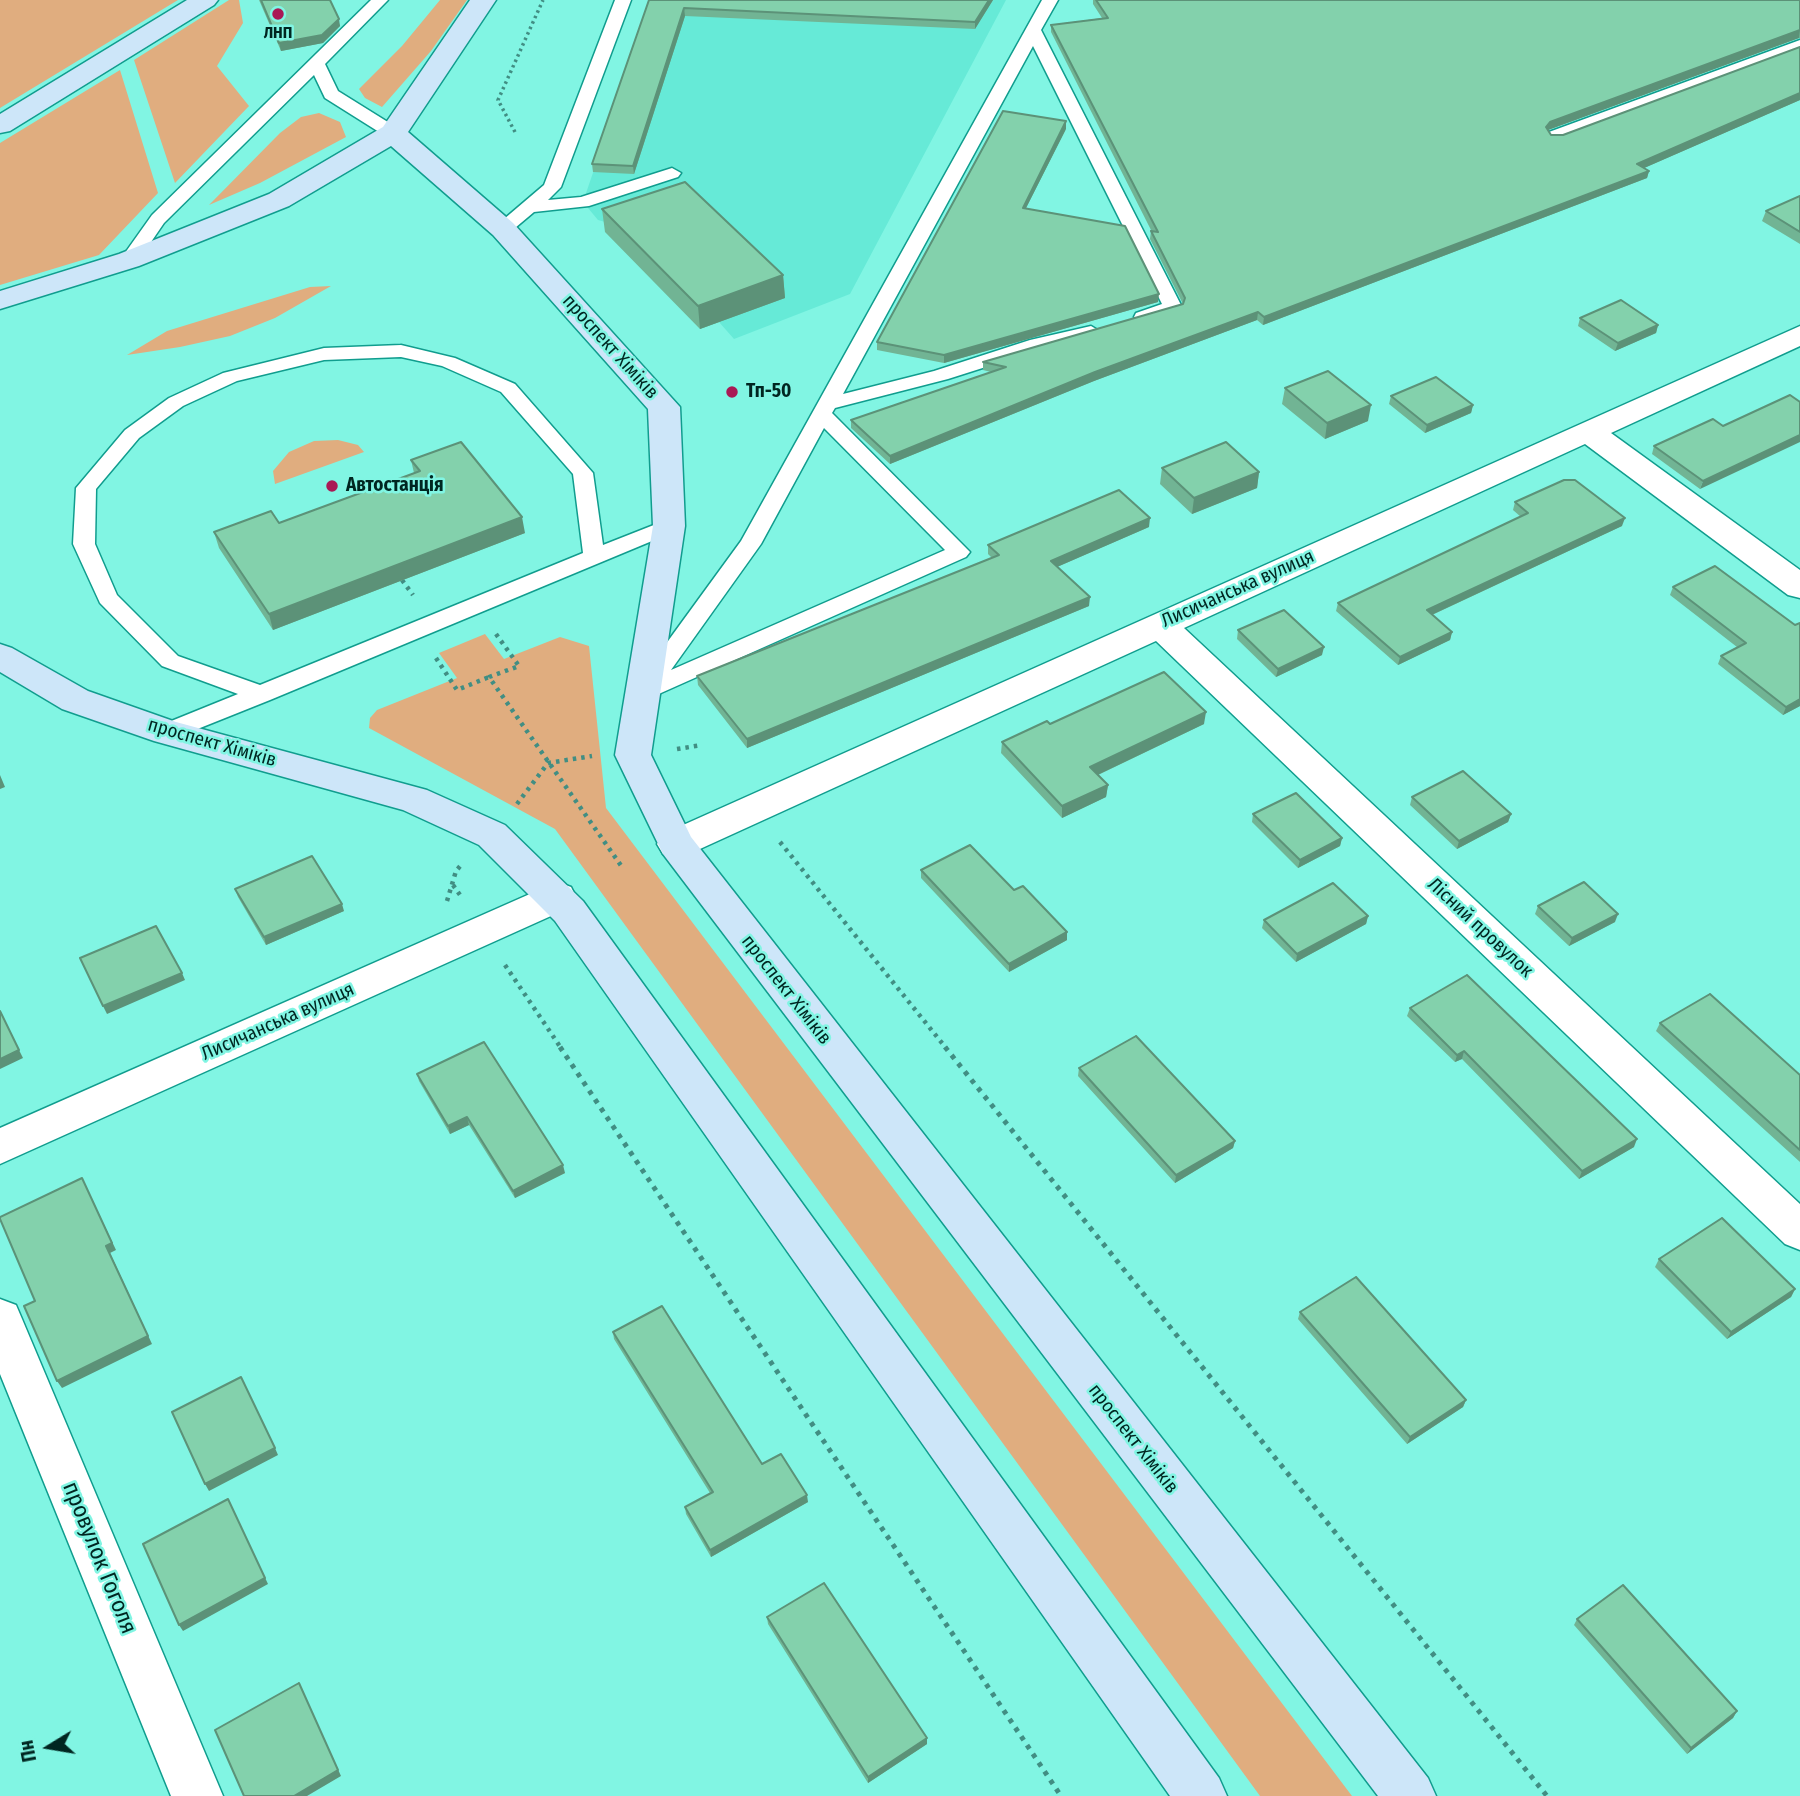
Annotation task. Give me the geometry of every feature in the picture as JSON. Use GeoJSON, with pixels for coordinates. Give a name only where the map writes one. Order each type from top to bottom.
{"type":"FeatureCollection","features":[{"type":"Feature","properties":{"kind":"main road"},"geometry":{"type":"LineString","coordinates":[[0,125],[205,0]]}},
{"type":"Feature","properties":{"kind":"main road"},"geometry":{"type":"LineString","coordinates":[[0,300],[129,260],[279,200],[393,133],[483,0]]}},
{"type":"Feature","properties":{"kind":"main road","name":"проспект Хіміків"},"geometry":{"type":"LineString","coordinates":[[393,133],[516,218],[664,407],[669,526],[633,755],[676,844],[1409,1796]]}},
{"type":"Feature","properties":{"kind":"main road","name":"проспект Хіміків"},"geometry":{"type":"LineString","coordinates":[[0,656],[75,700],[167,732],[414,800],[492,835],[557,897],[1201,1796]]}},
{"type":"Feature","properties":{"kind":"street","name":"Лисичанська вулиця"},"geometry":{"type":"LineString","coordinates":[[676,844],[1800,335]]}},
{"type":"Feature","properties":{"kind":"street"},"geometry":{"type":"LineString","coordinates":[[1588,431],[1800,587]]}},
{"type":"Feature","properties":{"kind":"street","name":"Лісний провулок"},"geometry":{"type":"LineString","coordinates":[[1160,625],[1800,1231]]}},
{"type":"Feature","properties":{"kind":"street","name":"Лисичанська вулиця"},"geometry":{"type":"LineString","coordinates":[[0,1147],[557,897]]}},
{"type":"Feature","properties":{"kind":"street","name":"провулок Гоголя"},"geometry":{"type":"LineString","coordinates":[[0,1319],[198,1796]]}},
{"type":"Feature","properties":{"kind":"lane"},"geometry":{"type":"LineString","coordinates":[[129,260],[158,219],[380,0]]}},
{"type":"Feature","properties":{"kind":"lane"},"geometry":{"type":"LineString","coordinates":[[516,218],[552,187],[624,0]]}},
{"type":"Feature","properties":{"kind":"lane"},"geometry":{"type":"LineString","coordinates":[[644,691],[750,544],[1050,0]]}},
{"type":"Feature","properties":{"kind":"lane"},"geometry":{"type":"LineString","coordinates":[[825,409],[1030,346],[1173,307],[1033,30]]}},
{"type":"Feature","properties":{"kind":"lane"},"geometry":{"type":"LineString","coordinates":[[1555,136],[1800,45]]}},
{"type":"Feature","properties":{"kind":"lane"},"geometry":{"type":"LineString","coordinates":[[316,62],[331,94],[393,133]]}},
{"type":"Feature","properties":{"kind":"lane"},"geometry":{"type":"LineString","coordinates":[[516,218],[583,202],[672,173]]}},
{"type":"Feature","properties":{"kind":"lane"},"geometry":{"type":"LineString","coordinates":[[262,694],[170,661],[108,598],[84,544],[86,488],[132,434],[176,402],[230,377],[324,354],[401,351],[448,362],[508,388],[583,473],[594,557]]}},
{"type":"Feature","properties":{"kind":"lane"},"geometry":{"type":"LineString","coordinates":[[644,691],[959,552],[825,409]]}},
{"type":"Feature","properties":{"kind":"lane"},"geometry":{"type":"LineString","coordinates":[[167,732],[669,526]]}},
{"type":"Feature","properties":{"kind":"path"},"geometry":{"type":"LineString","coordinates":[[515,132],[498,100],[543,0]]}},
{"type":"Feature","properties":{"kind":"path"},"geometry":{"type":"LineString","coordinates":[[429,648],[457,690],[519,666],[490,624]]}},
{"type":"Feature","properties":{"kind":"path"},"geometry":{"type":"LineString","coordinates":[[489,677],[622,867]]}},
{"type":"Feature","properties":{"kind":"path"},"geometry":{"type":"LineString","coordinates":[[440,907],[450,899],[456,871],[492,835],[548,763],[593,755],[633,755],[702,745]]}},
{"type":"Feature","properties":{"kind":"path"},"geometry":{"type":"LineString","coordinates":[[777,837],[1547,1796]]}},
{"type":"Feature","properties":{"kind":"path"},"geometry":{"type":"LineString","coordinates":[[453,885],[1061,1796]]}},
{"type":"Feature","properties":{"kind":"shaded area"},"geometry":{"type":"Polygon","coordinates":[[[0,0],[178,0],[0,108],[0,0]]]}},
{"type":"Feature","properties":{"kind":"shaded area"},"geometry":{"type":"Polygon","coordinates":[[[229,0],[239,0],[243,23],[217,66],[249,106],[175,183],[134,60],[229,0]]]}},
{"type":"Feature","properties":{"kind":"shaded area"},"geometry":{"type":"Polygon","coordinates":[[[440,0],[467,0],[431,51],[382,107],[365,98],[359,89],[402,46],[440,0]]]}},
{"type":"Feature","properties":{"kind":"shaded area"},"geometry":{"type":"Polygon","coordinates":[[[652,0],[1006,0],[850,294],[734,339],[719,322],[700,329],[620,226],[598,220],[583,202],[652,0]]]}},
{"type":"Feature","properties":{"kind":"shaded area"},"geometry":{"type":"Polygon","coordinates":[[[120,70],[158,193],[99,255],[0,285],[0,143],[120,70]]]}},
{"type":"Feature","properties":{"kind":"shaded area"},"geometry":{"type":"Polygon","coordinates":[[[319,113],[340,122],[346,137],[260,183],[209,205],[280,133],[301,117],[319,113]]]}},
{"type":"Feature","properties":{"kind":"shaded area"},"geometry":{"type":"Polygon","coordinates":[[[331,286],[275,318],[230,336],[127,355],[167,331],[310,287],[331,286]]]}},
{"type":"Feature","properties":{"kind":"shaded area"},"geometry":{"type":"Polygon","coordinates":[[[338,440],[358,445],[364,452],[275,484],[273,471],[289,452],[314,441],[338,440]]]}},
{"type":"Feature","properties":{"kind":"shaded area"},"geometry":{"type":"Polygon","coordinates":[[[485,634],[504,659],[560,637],[589,646],[606,808],[1352,1796],[1260,1796],[555,829],[369,728],[370,718],[377,710],[457,678],[439,653],[485,634]]]}},
{"type":"Feature","properties":{"kind":"building"},"geometry":{"type":"Polygon","coordinates":[[[261,0],[330,0],[339,19],[322,35],[279,43],[261,0]]]}},
{"type":"Feature","properties":{"kind":"building"},"geometry":{"type":"Polygon","coordinates":[[[649,0],[989,0],[975,22],[684,8],[633,166],[592,164],[649,0]]]}},
{"type":"Feature","properties":{"kind":"building"},"geometry":{"type":"Polygon","coordinates":[[[1096,0],[1800,0],[1800,30],[1550,122],[1546,127],[1551,135],[1563,135],[1800,47],[1800,93],[1637,164],[1649,171],[1264,317],[1258,312],[1095,372],[890,456],[851,420],[1006,367],[983,362],[1183,304],[1185,298],[1151,231],[1158,232],[1051,25],[1108,18],[1096,0]]]}},
{"type":"Feature","properties":{"kind":"building"},"geometry":{"type":"Polygon","coordinates":[[[1003,111],[1066,121],[1023,208],[1125,226],[1159,294],[944,355],[877,342],[1003,111]]]}},
{"type":"Feature","properties":{"kind":"building"},"geometry":{"type":"Polygon","coordinates":[[[685,182],[783,275],[698,306],[602,209],[685,182]]]}},
{"type":"Feature","properties":{"kind":"building"},"geometry":{"type":"Polygon","coordinates":[[[1800,196],[1800,232],[1766,211],[1800,196]]]}},
{"type":"Feature","properties":{"kind":"building"},"geometry":{"type":"Polygon","coordinates":[[[1621,300],[1658,325],[1618,343],[1580,318],[1621,300]]]}},
{"type":"Feature","properties":{"kind":"building"},"geometry":{"type":"Polygon","coordinates":[[[1328,371],[1371,405],[1327,423],[1285,388],[1328,371]]]}},
{"type":"Feature","properties":{"kind":"building"},"geometry":{"type":"Polygon","coordinates":[[[1436,377],[1473,405],[1427,425],[1391,396],[1436,377]]]}},
{"type":"Feature","properties":{"kind":"building"},"geometry":{"type":"Polygon","coordinates":[[[1790,395],[1800,402],[1800,435],[1703,481],[1654,446],[1713,419],[1723,426],[1790,395]]]}},
{"type":"Feature","properties":{"kind":"building"},"geometry":{"type":"Polygon","coordinates":[[[461,442],[522,517],[269,614],[214,532],[271,511],[279,523],[420,471],[411,460],[461,442]]]}},
{"type":"Feature","properties":{"kind":"building"},"geometry":{"type":"Polygon","coordinates":[[[1226,442],[1259,472],[1194,498],[1162,468],[1226,442]]]}},
{"type":"Feature","properties":{"kind":"building"},"geometry":{"type":"Polygon","coordinates":[[[1564,480],[1575,480],[1625,518],[1427,610],[1452,632],[1400,657],[1338,603],[1528,513],[1515,502],[1564,480]]]}},
{"type":"Feature","properties":{"kind":"building"},"geometry":{"type":"Polygon","coordinates":[[[1119,490],[1150,518],[1051,561],[1090,597],[747,739],[697,676],[999,555],[988,545],[1119,490]]]}},
{"type":"Feature","properties":{"kind":"building"},"geometry":{"type":"Polygon","coordinates":[[[1715,566],[1795,625],[1800,623],[1800,699],[1786,707],[1721,656],[1746,643],[1673,587],[1715,566]]]}},
{"type":"Feature","properties":{"kind":"building"},"geometry":{"type":"Polygon","coordinates":[[[1284,610],[1324,647],[1278,669],[1238,630],[1284,610]]]}},
{"type":"Feature","properties":{"kind":"building"},"geometry":{"type":"Polygon","coordinates":[[[1164,672],[1206,712],[1090,767],[1108,785],[1062,806],[1002,742],[1047,721],[1050,724],[1164,672]]]}},
{"type":"Feature","properties":{"kind":"building"},"geometry":{"type":"Polygon","coordinates":[[[1463,771],[1511,814],[1459,841],[1412,797],[1463,771]]]}},
{"type":"Feature","properties":{"kind":"building"},"geometry":{"type":"Polygon","coordinates":[[[1296,793],[1342,838],[1300,860],[1253,814],[1296,793]]]}},
{"type":"Feature","properties":{"kind":"building"},"geometry":{"type":"Polygon","coordinates":[[[970,845],[1014,890],[1023,886],[1067,932],[1009,964],[921,870],[970,845]]]}},
{"type":"Feature","properties":{"kind":"building"},"geometry":{"type":"Polygon","coordinates":[[[312,856],[342,904],[264,937],[235,889],[312,856]]]}},
{"type":"Feature","properties":{"kind":"building"},"geometry":{"type":"Polygon","coordinates":[[[1584,882],[1618,914],[1572,938],[1538,906],[1584,882]]]}},
{"type":"Feature","properties":{"kind":"building"},"geometry":{"type":"Polygon","coordinates":[[[1333,883],[1368,916],[1297,954],[1264,920],[1333,883]]]}},
{"type":"Feature","properties":{"kind":"building"},"geometry":{"type":"Polygon","coordinates":[[[156,926],[182,973],[103,1006],[80,958],[156,926]]]}},
{"type":"Feature","properties":{"kind":"building"},"geometry":{"type":"Polygon","coordinates":[[[1467,975],[1637,1139],[1582,1171],[1464,1051],[1457,1055],[1410,1008],[1467,975]]]}},
{"type":"Feature","properties":{"kind":"building"},"geometry":{"type":"Polygon","coordinates":[[[1710,994],[1800,1075],[1800,1150],[1660,1023],[1710,994]]]}},
{"type":"Feature","properties":{"kind":"building"},"geometry":{"type":"Polygon","coordinates":[[[0,1011],[19,1050],[0,1059],[0,1011]]]}},
{"type":"Feature","properties":{"kind":"building"},"geometry":{"type":"Polygon","coordinates":[[[1136,1036],[1235,1141],[1176,1175],[1079,1068],[1136,1036]]]}},
{"type":"Feature","properties":{"kind":"building"},"geometry":{"type":"Polygon","coordinates":[[[484,1042],[563,1165],[513,1191],[467,1117],[448,1126],[417,1074],[484,1042]]]}},
{"type":"Feature","properties":{"kind":"building"},"geometry":{"type":"Polygon","coordinates":[[[82,1178],[112,1243],[106,1246],[148,1336],[57,1381],[24,1306],[35,1301],[0,1217],[82,1178]]]}},
{"type":"Feature","properties":{"kind":"building"},"geometry":{"type":"Polygon","coordinates":[[[1722,1218],[1795,1289],[1731,1332],[1659,1259],[1722,1218]]]}},
{"type":"Feature","properties":{"kind":"building"},"geometry":{"type":"Polygon","coordinates":[[[1356,1277],[1466,1400],[1410,1437],[1300,1312],[1356,1277]]]}},
{"type":"Feature","properties":{"kind":"building"},"geometry":{"type":"Polygon","coordinates":[[[662,1306],[762,1464],[781,1454],[807,1495],[710,1550],[685,1507],[713,1492],[613,1332],[662,1306]]]}},
{"type":"Feature","properties":{"kind":"building"},"geometry":{"type":"Polygon","coordinates":[[[241,1377],[275,1448],[205,1484],[172,1412],[241,1377]]]}},
{"type":"Feature","properties":{"kind":"building"},"geometry":{"type":"Polygon","coordinates":[[[228,1499],[265,1578],[179,1625],[143,1544],[228,1499]]]}},
{"type":"Feature","properties":{"kind":"building"},"geometry":{"type":"Polygon","coordinates":[[[824,1583],[927,1738],[868,1777],[767,1617],[824,1583]]]}},
{"type":"Feature","properties":{"kind":"building"},"geometry":{"type":"Polygon","coordinates":[[[1623,1585],[1737,1711],[1691,1748],[1577,1619],[1623,1585]]]}},
{"type":"Feature","properties":{"kind":"building"},"geometry":{"type":"Polygon","coordinates":[[[299,1683],[338,1770],[294,1796],[244,1796],[215,1730],[299,1683]]]}},
{"type":"Feature","properties":{"kind":"place","name":"ЛНП"},"geometry":{"type":"Point","coordinates":[278,14]}},
{"type":"Feature","properties":{"kind":"place","name":"Тп-50"},"geometry":{"type":"Point","coordinates":[732,392]}},
{"type":"Feature","properties":{"kind":"place","name":"Автостанція"},"geometry":{"type":"Point","coordinates":[332,486]}}]}
